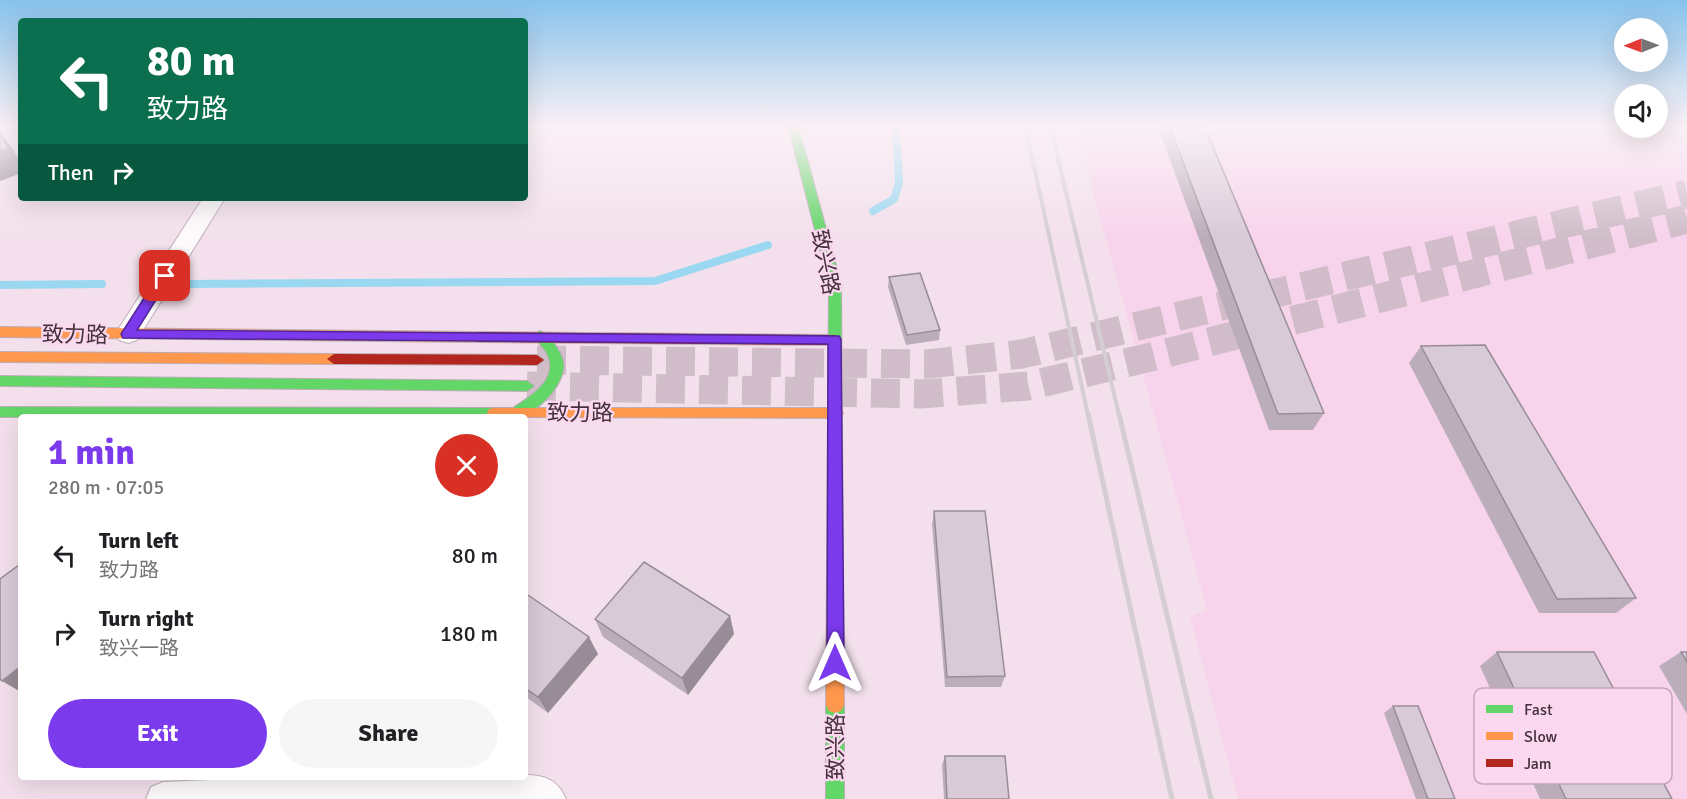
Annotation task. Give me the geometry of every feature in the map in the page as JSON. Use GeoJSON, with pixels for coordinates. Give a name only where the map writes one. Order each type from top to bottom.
{"type":"FeatureCollection","features":[{"type":"Feature","properties":{"kind":"street","name":"致兴路"},"geometry":{"type":"LineString","coordinates":[[804,162],[835,284],[835,799]]}},
{"type":"Feature","properties":{"kind":"street"},"geometry":{"type":"LineString","coordinates":[[128,334],[212,201]]}},
{"type":"Feature","properties":{"kind":"street","name":"致力路"},"geometry":{"type":"LineString","coordinates":[[0,332],[835,339]]}},
{"type":"Feature","properties":{"kind":"street"},"geometry":{"type":"LineString","coordinates":[[518,412],[548,390],[557,373],[559,355],[554,345],[540,336]]}},
{"type":"Feature","properties":{"kind":"street","name":"致力路"},"geometry":{"type":"LineString","coordinates":[[0,357],[537,360]]}},
{"type":"Feature","properties":{"kind":"street","name":"致力路"},"geometry":{"type":"LineString","coordinates":[[0,381],[527,386]]}},
{"type":"Feature","properties":{"kind":"street","name":"致力路"},"geometry":{"type":"LineString","coordinates":[[0,412],[836,413]]}},
{"type":"Feature","properties":{"kind":"street"},"geometry":{"type":"LineString","coordinates":[[163,799],[540,792],[549,799]]}},
{"type":"Feature","properties":{"kind":"shaded area"},"geometry":{"type":"Polygon","coordinates":[[[1085,162],[1687,162],[1687,799],[1238,799],[1190,617],[1207,610],[1085,162]]]}},
{"type":"Feature","properties":{"kind":"building"},"geometry":{"type":"Polygon","coordinates":[[[1183,162],[1220,162],[1324,413],[1278,414],[1183,162]]]}},
{"type":"Feature","properties":{"kind":"building"},"geometry":{"type":"Polygon","coordinates":[[[920,273],[940,330],[907,335],[889,277],[920,273]]]}},
{"type":"Feature","properties":{"kind":"building"},"geometry":{"type":"Polygon","coordinates":[[[1485,345],[1636,598],[1557,599],[1421,346],[1485,345]]]}},
{"type":"Feature","properties":{"kind":"building"},"geometry":{"type":"Polygon","coordinates":[[[934,511],[985,511],[1005,676],[947,677],[934,511]]]}},
{"type":"Feature","properties":{"kind":"building"},"geometry":{"type":"Polygon","coordinates":[[[644,562],[730,616],[682,678],[595,619],[644,562]]]}},
{"type":"Feature","properties":{"kind":"building"},"geometry":{"type":"Polygon","coordinates":[[[18,566],[18,668],[2,681],[0,679],[0,579],[18,566]]]}},
{"type":"Feature","properties":{"kind":"building"},"geometry":{"type":"Polygon","coordinates":[[[528,595],[589,637],[538,697],[528,690],[528,595]]]}},
{"type":"Feature","properties":{"kind":"building"},"geometry":{"type":"Polygon","coordinates":[[[1497,652],[1594,652],[1613,688],[1514,688],[1497,652]]]}},
{"type":"Feature","properties":{"kind":"building"},"geometry":{"type":"Polygon","coordinates":[[[1681,652],[1687,652],[1687,662],[1681,652]]]}},
{"type":"Feature","properties":{"kind":"building"},"geometry":{"type":"Polygon","coordinates":[[[1393,706],[1418,706],[1455,799],[1428,799],[1393,706]]]}},
{"type":"Feature","properties":{"kind":"building"},"geometry":{"type":"Polygon","coordinates":[[[945,756],[1005,756],[1009,799],[947,799],[945,756]]]}},
{"type":"Feature","properties":{"kind":"building"},"geometry":{"type":"Polygon","coordinates":[[[1559,784],[1664,784],[1672,799],[1566,799],[1559,784]]]}},
{"type":"Feature","properties":{"kind":"waterway"},"geometry":{"type":"LineString","coordinates":[[873,211],[894,199],[899,183],[898,162]]}},
{"type":"Feature","properties":{"kind":"waterway"},"geometry":{"type":"LineString","coordinates":[[182,284],[655,281],[768,245]]}},
{"type":"Feature","properties":{"kind":"waterway"},"geometry":{"type":"LineString","coordinates":[[0,285],[102,284]]}},
{"type":"Feature","properties":{"kind":"tunnel"},"geometry":{"type":"LineString","coordinates":[[537,360],[927,364],[1022,354],[1687,194]]}},
{"type":"Feature","properties":{"kind":"tunnel"},"geometry":{"type":"LineString","coordinates":[[527,386],[921,394],[1028,386],[1151,357],[1687,219]]}},
{"type":"Feature","properties":{"kind":"railway"},"geometry":{"type":"LineString","coordinates":[[1033,162],[1088,415]]}},
{"type":"Feature","properties":{"kind":"railway"},"geometry":{"type":"LineString","coordinates":[[1059,162],[1119,415]]}},
{"type":"Feature","properties":{"kind":"railway"},"geometry":{"type":"LineString","coordinates":[[1088,414],[1172,799]]}},
{"type":"Feature","properties":{"kind":"railway"},"geometry":{"type":"LineString","coordinates":[[1119,414],[1211,799]]}},
{"type":"Feature","properties":{"kind":"traffic: fast"},"geometry":{"type":"LineString","coordinates":[[803,162],[835,284],[835,427]]}},
{"type":"Feature","properties":{"kind":"traffic: fast"},"geometry":{"type":"LineString","coordinates":[[518,412],[548,387],[557,368],[551,347],[540,336]]}},
{"type":"Feature","properties":{"kind":"traffic: fast"},"geometry":{"type":"LineString","coordinates":[[0,381],[527,386]]}},
{"type":"Feature","properties":{"kind":"traffic: fast"},"geometry":{"type":"LineString","coordinates":[[0,412],[494,413]]}},
{"type":"Feature","properties":{"kind":"traffic: fast"},"geometry":{"type":"LineString","coordinates":[[835,705],[835,799]]}},
{"type":"Feature","properties":{"kind":"traffic: slow"},"geometry":{"type":"LineString","coordinates":[[0,332],[478,337]]}},
{"type":"Feature","properties":{"kind":"traffic: slow"},"geometry":{"type":"LineString","coordinates":[[0,357],[334,359]]}},
{"type":"Feature","properties":{"kind":"traffic: slow"},"geometry":{"type":"LineString","coordinates":[[494,413],[836,413]]}},
{"type":"Feature","properties":{"kind":"traffic: slow"},"geometry":{"type":"LineString","coordinates":[[835,427],[835,705]]}},
{"type":"Feature","properties":{"kind":"traffic: jam"},"geometry":{"type":"LineString","coordinates":[[478,337],[835,340]]}},
{"type":"Feature","properties":{"kind":"traffic: jam"},"geometry":{"type":"LineString","coordinates":[[334,359],[537,360]]}},
{"type":"Feature","properties":{"kind":"route"},"geometry":{"type":"LineString","coordinates":[[165,276],[128,334],[835,339],[835,663]]}}]}
